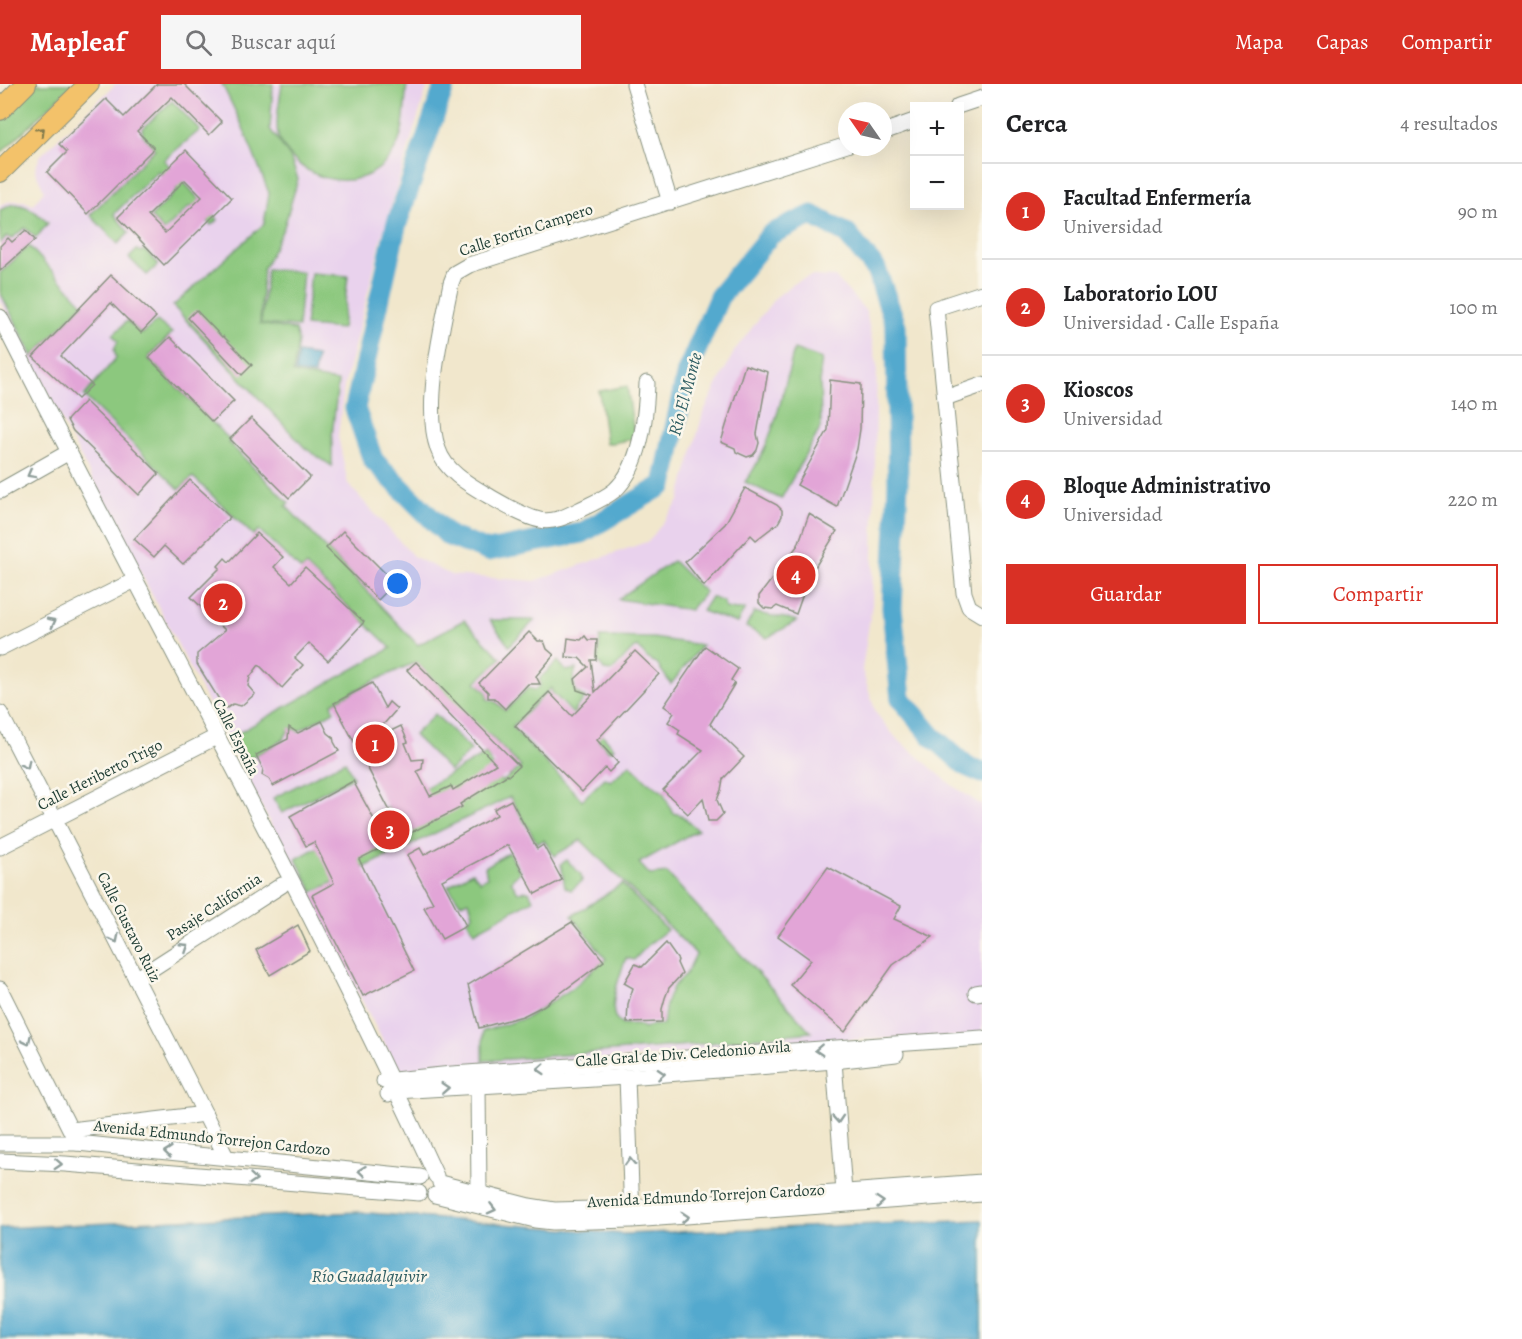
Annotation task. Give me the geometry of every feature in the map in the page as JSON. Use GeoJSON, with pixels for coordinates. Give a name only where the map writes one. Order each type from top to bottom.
{"type":"FeatureCollection","features":[{"type":"Feature","properties":{"kind":"main road"},"geometry":{"type":"LineString","coordinates":[[0,110],[26,84]]}},
{"type":"Feature","properties":{"kind":"main road"},"geometry":{"type":"LineString","coordinates":[[0,172],[89,84]]}},
{"type":"Feature","properties":{"kind":"street"},"geometry":{"type":"LineString","coordinates":[[634,84],[670,202]]}},
{"type":"Feature","properties":{"kind":"street"},"geometry":{"type":"LineString","coordinates":[[964,104],[982,98]]}},
{"type":"Feature","properties":{"kind":"street"},"geometry":{"type":"LineString","coordinates":[[892,129],[910,124]]}},
{"type":"Feature","properties":{"kind":"street","name":"Calle Fortin Campero"},"geometry":{"type":"LineString","coordinates":[[647,383],[640,443],[617,488],[606,496],[567,516],[552,521],[539,520],[464,482],[447,466],[433,434],[434,384],[451,282],[455,273],[469,265],[838,148]]}},
{"type":"Feature","properties":{"kind":"street"},"geometry":{"type":"LineString","coordinates":[[982,293],[936,308],[964,593],[969,607],[982,615]]}},
{"type":"Feature","properties":{"kind":"street","name":"Calle España"},"geometry":{"type":"LineString","coordinates":[[0,317],[389,1086],[431,1181]]}},
{"type":"Feature","properties":{"kind":"street","name":"Calle España"},"geometry":{"type":"LineString","coordinates":[[0,336],[212,738],[282,885],[389,1086]]}},
{"type":"Feature","properties":{"kind":"street"},"geometry":{"type":"LineString","coordinates":[[945,398],[982,386]]}},
{"type":"Feature","properties":{"kind":"street"},"geometry":{"type":"LineString","coordinates":[[0,491],[62,456]]}},
{"type":"Feature","properties":{"kind":"street"},"geometry":{"type":"LineString","coordinates":[[0,648],[129,584]]}},
{"type":"Feature","properties":{"kind":"street","name":"Calle Gustavo Ruiz"},"geometry":{"type":"LineString","coordinates":[[0,713],[226,1157]]}},
{"type":"Feature","properties":{"kind":"street","name":"Calle Heriberto Trigo"},"geometry":{"type":"LineString","coordinates":[[0,847],[212,738]]}},
{"type":"Feature","properties":{"kind":"street","name":"Pasaje California"},"geometry":{"type":"LineString","coordinates":[[136,979],[282,885]]}},
{"type":"Feature","properties":{"kind":"street"},"geometry":{"type":"LineString","coordinates":[[0,989],[74,1136],[205,1114]]}},
{"type":"Feature","properties":{"kind":"street"},"geometry":{"type":"LineString","coordinates":[[389,1086],[982,1038]]}},
{"type":"Feature","properties":{"kind":"street","name":"Calle Gral de Div. Celedonio Avila"},"geometry":{"type":"LineString","coordinates":[[389,1086],[478,1086],[627,1077],[834,1061],[982,1045]]}},
{"type":"Feature","properties":{"kind":"street"},"geometry":{"type":"LineString","coordinates":[[834,1061],[844,1192]]}},
{"type":"Feature","properties":{"kind":"street"},"geometry":{"type":"LineString","coordinates":[[627,1077],[632,1214]]}},
{"type":"Feature","properties":{"kind":"street"},"geometry":{"type":"LineString","coordinates":[[478,1086],[478,1193]]}},
{"type":"Feature","properties":{"kind":"street","name":"Avenida Edmundo Torrejon Cardozo"},"geometry":{"type":"LineString","coordinates":[[0,1143],[74,1136],[226,1157],[431,1181],[554,1210],[632,1214],[844,1192],[982,1182]]}},
{"type":"Feature","properties":{"kind":"street"},"geometry":{"type":"LineString","coordinates":[[0,1161],[64,1164],[419,1193],[417,1183],[431,1181]]}},
{"type":"Feature","properties":{"kind":"street","name":"Avenida Edmundo Torrejon Cardozo"},"geometry":{"type":"LineString","coordinates":[[431,1181],[535,1220],[982,1194]]}},
{"type":"Feature","properties":{"kind":"shaded area"},"geometry":{"type":"Polygon","coordinates":[[[116,84],[428,84],[382,236],[344,387],[338,436],[348,484],[413,556],[451,575],[535,581],[649,541],[679,501],[703,413],[735,350],[775,298],[796,282],[811,276],[835,277],[866,311],[877,365],[872,604],[862,670],[876,713],[896,738],[953,786],[982,805],[982,1036],[835,1040],[417,1076],[397,1068],[0,301],[0,205],[11,201],[24,201],[33,205],[44,190],[35,170],[40,156],[116,84]]]}},
{"type":"Feature","properties":{"kind":"green space"},"geometry":{"type":"Polygon","coordinates":[[[35,84],[73,84],[0,154],[0,118],[35,84]]]}},
{"type":"Feature","properties":{"kind":"green space"},"geometry":{"type":"Polygon","coordinates":[[[222,84],[273,84],[270,129],[290,157],[298,179],[284,227],[263,270],[260,324],[295,330],[298,341],[293,373],[338,382],[332,436],[332,466],[305,448],[173,306],[264,224],[269,193],[242,125],[222,84]]]}},
{"type":"Feature","properties":{"kind":"green space"},"geometry":{"type":"Polygon","coordinates":[[[282,84],[407,84],[403,127],[398,144],[383,165],[371,174],[356,179],[325,178],[310,172],[297,162],[279,139],[277,119],[282,84]]]}},
{"type":"Feature","properties":{"kind":"green space"},"geometry":{"type":"Polygon","coordinates":[[[172,101],[200,130],[164,160],[218,220],[211,225],[194,206],[189,207],[164,231],[151,217],[177,190],[158,171],[114,214],[129,233],[118,244],[90,215],[155,149],[143,135],[142,129],[172,101]]]}},
{"type":"Feature","properties":{"kind":"green space"},"geometry":{"type":"Polygon","coordinates":[[[13,204],[28,208],[48,223],[36,238],[25,228],[11,239],[7,236],[0,243],[0,210],[13,204]]]}},
{"type":"Feature","properties":{"kind":"green space"},"geometry":{"type":"Polygon","coordinates":[[[29,246],[83,304],[33,357],[0,292],[0,273],[29,246]]]}},
{"type":"Feature","properties":{"kind":"green space"},"geometry":{"type":"Polygon","coordinates":[[[137,250],[141,252],[144,250],[159,264],[147,275],[129,258],[137,250]]]}},
{"type":"Feature","properties":{"kind":"green space"},"geometry":{"type":"Polygon","coordinates":[[[267,269],[303,272],[298,327],[261,324],[267,269]]]}},
{"type":"Feature","properties":{"kind":"green space"},"geometry":{"type":"Polygon","coordinates":[[[311,273],[348,276],[342,329],[305,326],[311,273]]]}},
{"type":"Feature","properties":{"kind":"green space"},"geometry":{"type":"Polygon","coordinates":[[[127,321],[142,334],[157,321],[172,333],[148,358],[230,440],[228,442],[289,503],[286,506],[418,645],[464,620],[501,658],[476,682],[487,693],[487,699],[496,702],[505,711],[528,688],[535,690],[540,686],[540,678],[558,661],[566,671],[576,669],[573,681],[576,692],[585,698],[574,710],[583,720],[597,728],[614,748],[609,751],[552,692],[551,688],[512,727],[582,800],[605,778],[611,781],[630,764],[647,781],[663,792],[673,813],[681,815],[698,830],[639,863],[650,875],[667,873],[811,1032],[691,1045],[483,1061],[483,1031],[526,1018],[570,990],[606,959],[572,916],[622,884],[667,930],[634,960],[626,958],[613,1004],[615,1017],[622,1025],[637,1025],[644,1029],[652,1025],[663,1025],[666,1004],[673,987],[686,974],[696,954],[581,840],[554,856],[544,840],[537,843],[510,797],[313,892],[296,859],[486,754],[502,782],[521,767],[488,733],[486,735],[416,662],[332,703],[334,711],[299,731],[290,728],[283,740],[245,761],[233,736],[391,648],[306,566],[301,570],[259,530],[253,535],[193,477],[179,489],[84,396],[116,358],[114,349],[118,341],[113,335],[127,321]]]}},
{"type":"Feature","properties":{"kind":"green space"},"geometry":{"type":"Polygon","coordinates":[[[794,349],[822,359],[821,427],[781,499],[745,482],[763,452],[770,435],[794,349]]]}},
{"type":"Feature","properties":{"kind":"green space"},"geometry":{"type":"Polygon","coordinates":[[[627,386],[635,439],[606,444],[599,391],[627,386]]]}},
{"type":"Feature","properties":{"kind":"green space"},"geometry":{"type":"Polygon","coordinates":[[[673,561],[705,592],[690,610],[618,599],[673,561]]]}},
{"type":"Feature","properties":{"kind":"green space"},"geometry":{"type":"Polygon","coordinates":[[[711,597],[724,602],[725,608],[745,609],[737,623],[702,611],[711,597]]]}},
{"type":"Feature","properties":{"kind":"green space"},"geometry":{"type":"Polygon","coordinates":[[[754,612],[797,621],[767,638],[746,627],[754,612]]]}},
{"type":"Feature","properties":{"kind":"green space"},"geometry":{"type":"Polygon","coordinates":[[[490,620],[535,620],[509,646],[490,620]]]}},
{"type":"Feature","properties":{"kind":"green space"},"geometry":{"type":"Polygon","coordinates":[[[600,637],[653,638],[702,645],[671,684],[657,664],[647,658],[638,647],[633,649],[612,671],[604,670],[598,661],[600,637]]]}},
{"type":"Feature","properties":{"kind":"green space"},"geometry":{"type":"Polygon","coordinates":[[[435,714],[471,750],[450,771],[414,735],[435,714]]]}},
{"type":"Feature","properties":{"kind":"green space"},"geometry":{"type":"Polygon","coordinates":[[[345,761],[353,777],[282,813],[273,798],[345,761]]]}},
{"type":"Feature","properties":{"kind":"green space"},"geometry":{"type":"Polygon","coordinates":[[[509,852],[520,872],[511,881],[518,892],[529,891],[533,900],[474,932],[467,920],[473,914],[469,901],[460,903],[448,886],[472,872],[480,881],[487,877],[485,867],[509,852]]]}},
{"type":"Feature","properties":{"kind":"green space"},"geometry":{"type":"Polygon","coordinates":[[[567,860],[581,875],[582,881],[571,890],[565,887],[561,864],[567,860]]]}},
{"type":"Feature","properties":{"kind":"water"},"geometry":{"type":"Polygon","coordinates":[[[298,353],[317,356],[314,375],[295,372],[298,353]]]}},
{"type":"Feature","properties":{"kind":"water","name":"Río Guadalquivir"},"geometry":{"type":"Polygon","coordinates":[[[358,1212],[623,1234],[982,1220],[982,1339],[0,1339],[0,1228],[358,1212]]]}},
{"type":"Feature","properties":{"kind":"building"},"geometry":{"type":"Polygon","coordinates":[[[157,84],[184,84],[222,122],[209,135],[172,97],[137,131],[154,148],[88,214],[47,172],[67,152],[59,144],[106,99],[124,117],[157,84]]]}},
{"type":"Feature","properties":{"kind":"building"},"geometry":{"type":"Polygon","coordinates":[[[186,150],[232,198],[164,265],[118,217],[186,150]],[[185,180],[148,216],[165,233],[202,197],[185,180]]]}},
{"type":"Feature","properties":{"kind":"building"},"geometry":{"type":"Polygon","coordinates":[[[26,230],[35,240],[0,271],[0,246],[8,238],[12,242],[26,230]]]}},
{"type":"Feature","properties":{"kind":"building"},"geometry":{"type":"Polygon","coordinates":[[[111,275],[156,317],[141,333],[111,303],[61,356],[92,385],[78,399],[33,357],[111,275]]]}},
{"type":"Feature","properties":{"kind":"building"},"geometry":{"type":"Polygon","coordinates":[[[196,310],[252,365],[242,375],[188,318],[196,310]]]}},
{"type":"Feature","properties":{"kind":"building"},"geometry":{"type":"Polygon","coordinates":[[[170,337],[234,401],[212,422],[149,358],[170,337]]]}},
{"type":"Feature","properties":{"kind":"building"},"geometry":{"type":"Polygon","coordinates":[[[745,365],[768,372],[757,434],[759,443],[753,455],[747,457],[721,442],[745,365]]]}},
{"type":"Feature","properties":{"kind":"building"},"geometry":{"type":"Polygon","coordinates":[[[830,380],[861,384],[857,449],[837,507],[797,485],[828,430],[830,380]]]}},
{"type":"Feature","properties":{"kind":"building"},"geometry":{"type":"Polygon","coordinates":[[[85,401],[159,473],[139,495],[73,431],[67,420],[85,401]]]}},
{"type":"Feature","properties":{"kind":"building"},"geometry":{"type":"Polygon","coordinates":[[[251,418],[310,477],[289,498],[230,439],[251,418]]]}},
{"type":"Feature","properties":{"kind":"building"},"geometry":{"type":"Polygon","coordinates":[[[190,480],[230,517],[183,564],[164,546],[154,557],[134,539],[190,480]]]}},
{"type":"Feature","properties":{"kind":"building"},"geometry":{"type":"Polygon","coordinates":[[[745,488],[777,505],[782,510],[782,516],[778,523],[756,540],[751,535],[704,586],[685,562],[725,524],[745,488]]]}},
{"type":"Feature","properties":{"kind":"building"},"geometry":{"type":"Polygon","coordinates":[[[809,514],[837,531],[809,577],[796,614],[777,606],[773,609],[764,608],[759,603],[759,596],[798,545],[809,514]]]}},
{"type":"Feature","properties":{"kind":"building"},"geometry":{"type":"Polygon","coordinates":[[[343,531],[395,583],[378,600],[326,548],[343,531]]]}},
{"type":"Feature","properties":{"kind":"building"},"geometry":{"type":"Polygon","coordinates":[[[257,533],[283,557],[274,567],[291,583],[305,567],[364,622],[328,661],[309,643],[295,658],[303,665],[282,688],[259,665],[250,677],[248,686],[255,694],[241,706],[233,704],[227,708],[220,701],[197,664],[197,654],[225,630],[191,597],[220,568],[218,566],[225,558],[229,562],[257,533]]]}},
{"type":"Feature","properties":{"kind":"building"},"geometry":{"type":"Polygon","coordinates":[[[529,632],[538,641],[544,641],[547,649],[554,655],[536,676],[540,684],[528,684],[505,709],[494,698],[488,698],[488,692],[479,683],[529,632]]]}},
{"type":"Feature","properties":{"kind":"building"},"geometry":{"type":"Polygon","coordinates":[[[585,636],[588,640],[597,640],[596,660],[591,660],[595,692],[635,651],[659,674],[597,740],[618,763],[609,772],[605,768],[582,792],[515,726],[549,692],[572,716],[592,695],[577,690],[575,679],[588,667],[579,658],[566,657],[568,638],[581,640],[585,636]]]}},
{"type":"Feature","properties":{"kind":"building"},"geometry":{"type":"Polygon","coordinates":[[[705,646],[738,669],[731,680],[735,683],[710,724],[744,757],[723,779],[717,800],[723,814],[716,821],[708,821],[703,798],[688,814],[663,790],[703,750],[678,734],[680,730],[668,722],[674,713],[664,706],[705,646]]]}},
{"type":"Feature","properties":{"kind":"building"},"geometry":{"type":"Polygon","coordinates":[[[416,662],[519,766],[508,776],[460,804],[462,807],[359,859],[414,971],[363,996],[312,895],[334,883],[314,842],[306,846],[290,816],[353,781],[376,823],[392,815],[334,703],[372,683],[385,708],[389,702],[397,709],[368,742],[401,726],[412,760],[423,759],[422,769],[417,771],[430,796],[451,786],[453,790],[496,764],[407,670],[416,662]]]}},
{"type":"Feature","properties":{"kind":"building"},"geometry":{"type":"Polygon","coordinates":[[[322,721],[339,751],[273,786],[269,779],[262,775],[263,769],[256,755],[288,739],[289,727],[298,733],[322,721]]]}},
{"type":"Feature","properties":{"kind":"building"},"geometry":{"type":"Polygon","coordinates":[[[511,800],[537,849],[543,845],[562,880],[535,894],[508,845],[442,880],[466,926],[442,939],[424,907],[433,903],[407,855],[420,848],[424,855],[497,815],[494,809],[511,800]]]}},
{"type":"Feature","properties":{"kind":"building"},"geometry":{"type":"Polygon","coordinates":[[[828,867],[901,906],[894,919],[933,937],[893,965],[845,1032],[790,985],[811,960],[778,936],[828,867]]]}},
{"type":"Feature","properties":{"kind":"building"},"geometry":{"type":"Polygon","coordinates":[[[572,922],[604,961],[543,1006],[523,1016],[479,1028],[468,985],[572,922]]]}},
{"type":"Feature","properties":{"kind":"building"},"geometry":{"type":"Polygon","coordinates":[[[298,925],[310,951],[270,975],[256,950],[298,925]]]}},
{"type":"Feature","properties":{"kind":"building"},"geometry":{"type":"Polygon","coordinates":[[[666,943],[678,960],[682,974],[669,988],[662,1009],[662,1022],[627,1023],[628,1004],[633,988],[624,983],[635,964],[642,967],[666,943]]]}},
{"type":"Feature","properties":{"kind":"waterway","name":"Río El Monte"},"geometry":{"type":"LineString","coordinates":[[445,84],[396,226],[355,408],[373,460],[449,536],[488,551],[582,533],[663,485],[687,372],[719,297],[771,234],[812,215],[847,234],[876,269],[896,326],[898,483],[892,608],[901,699],[932,736],[966,766],[982,773]]}},
{"type":"Feature","properties":{"kind":"place","name":"Bloque Administrativo"},"geometry":{"type":"Point","coordinates":[796,575]}},
{"type":"Feature","properties":{"kind":"place","name":"Laboratorio LOU"},"geometry":{"type":"Point","coordinates":[223,603]}},
{"type":"Feature","properties":{"kind":"place","name":"Facultad Enfermería"},"geometry":{"type":"Point","coordinates":[375,744]}},
{"type":"Feature","properties":{"kind":"place","name":"Kioscos"},"geometry":{"type":"Point","coordinates":[390,830]}}]}
